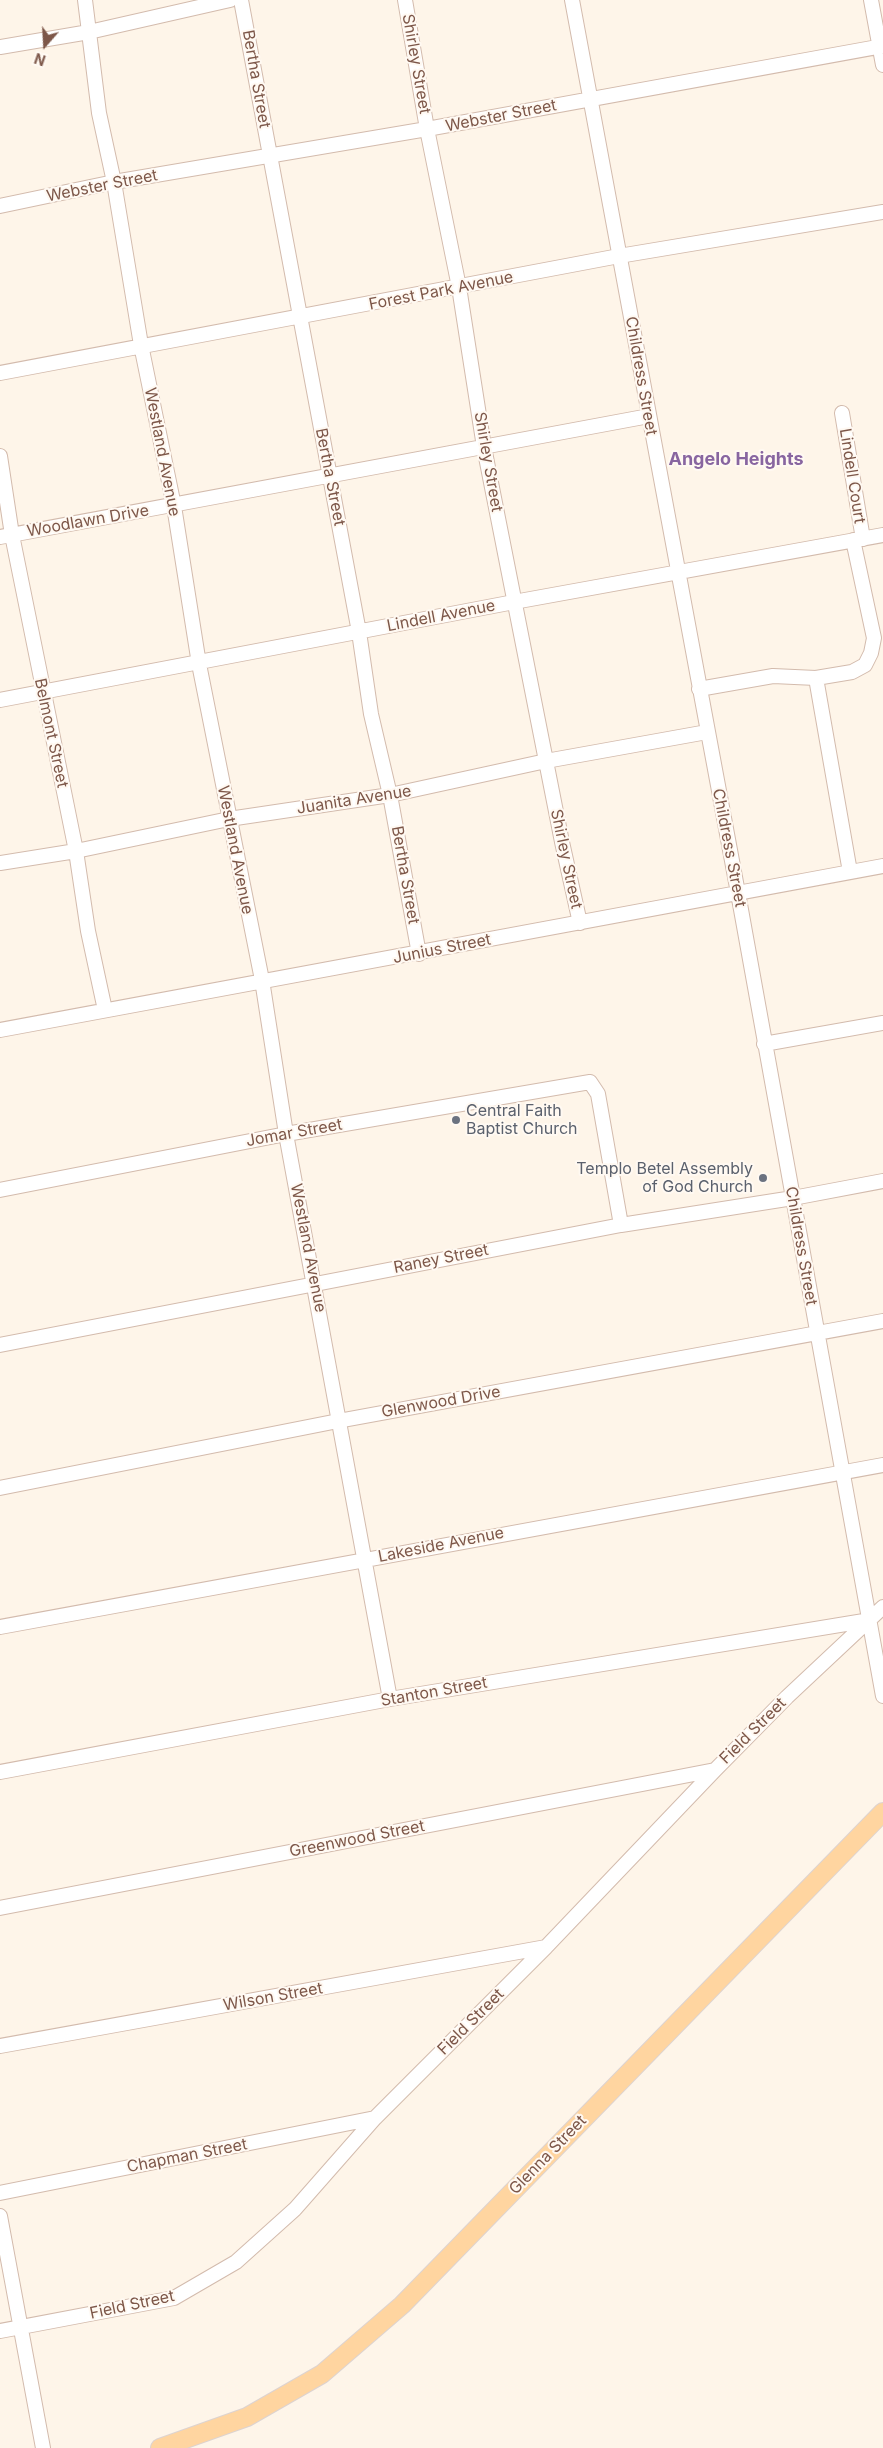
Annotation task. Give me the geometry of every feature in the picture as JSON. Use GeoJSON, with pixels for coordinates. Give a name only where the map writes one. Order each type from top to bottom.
{"type":"FeatureCollection","features":[{"type":"Feature","properties":{"kind":"main road","name":"Glenna Street"},"geometry":{"type":"LineString","coordinates":[[167,2446],[247,2417],[322,2374],[402,2305],[883,1812]]}},
{"type":"Feature","properties":{"kind":"street","name":"Westland Avenue"},"geometry":{"type":"LineString","coordinates":[[86,0],[99,113],[114,182],[140,345],[174,506],[199,664],[262,980],[286,1134],[315,1283],[338,1421],[366,1560],[390,1699]]}},
{"type":"Feature","properties":{"kind":"street"},"geometry":{"type":"LineString","coordinates":[[0,46],[89,32],[230,0]]}},
{"type":"Feature","properties":{"kind":"street","name":"Bertha Street"},"geometry":{"type":"LineString","coordinates":[[242,0],[359,632],[372,714],[390,795],[419,954]]}},
{"type":"Feature","properties":{"kind":"street","name":"Shirley Street"},"geometry":{"type":"LineString","coordinates":[[405,0],[427,129],[459,287],[484,446],[580,922]]}},
{"type":"Feature","properties":{"kind":"street","name":"Childress Street"},"geometry":{"type":"LineString","coordinates":[[572,0],[738,893],[883,1696]]}},
{"type":"Feature","properties":{"kind":"street"},"geometry":{"type":"LineString","coordinates":[[871,0],[883,65]]}},
{"type":"Feature","properties":{"kind":"street","name":"Webster Street"},"geometry":{"type":"LineString","coordinates":[[0,206],[114,182],[427,129],[881,47]]}},
{"type":"Feature","properties":{"kind":"street","name":"Forest Park Avenue"},"geometry":{"type":"LineString","coordinates":[[0,373],[140,345],[301,317],[619,256],[883,212]]}},
{"type":"Feature","properties":{"kind":"street","name":"Lindell Court"},"geometry":{"type":"LineString","coordinates":[[699,689],[773,676],[816,678],[852,672],[865,665],[871,653],[874,638],[858,540],[842,413]]}},
{"type":"Feature","properties":{"kind":"street","name":"Woodlawn Drive"},"geometry":{"type":"LineString","coordinates":[[6,536],[648,416]]}},
{"type":"Feature","properties":{"kind":"street","name":"Belmont Street"},"geometry":{"type":"LineString","coordinates":[[0,456],[6,536],[43,692],[76,851],[88,931],[105,1010]]}},
{"type":"Feature","properties":{"kind":"street","name":"Lindell Avenue"},"geometry":{"type":"LineString","coordinates":[[0,700],[199,664],[514,602],[883,536]]}},
{"type":"Feature","properties":{"kind":"street"},"geometry":{"type":"LineString","coordinates":[[816,678],[850,872]]}},
{"type":"Feature","properties":{"kind":"street","name":"Juanita Avenue"},"geometry":{"type":"LineString","coordinates":[[0,863],[76,851],[229,819],[390,795],[546,761],[707,732]]}},
{"type":"Feature","properties":{"kind":"street","name":"Junius Street"},"geometry":{"type":"LineString","coordinates":[[0,1030],[262,980],[419,954],[883,866]]}},
{"type":"Feature","properties":{"kind":"street"},"geometry":{"type":"LineString","coordinates":[[764,1044],[883,1023]]}},
{"type":"Feature","properties":{"kind":"street","name":"Jomar Street"},"geometry":{"type":"LineString","coordinates":[[0,1190],[286,1134],[590,1082],[598,1094],[621,1225]]}},
{"type":"Feature","properties":{"kind":"street","name":"Raney Street"},"geometry":{"type":"LineString","coordinates":[[0,1345],[621,1225],[793,1198],[883,1181]]}},
{"type":"Feature","properties":{"kind":"street","name":"Glenwood Drive"},"geometry":{"type":"LineString","coordinates":[[0,1488],[338,1421],[883,1321]]}},
{"type":"Feature","properties":{"kind":"street","name":"Lakeside Avenue"},"geometry":{"type":"LineString","coordinates":[[0,1627],[843,1470],[883,1465]]}},
{"type":"Feature","properties":{"kind":"street","name":"Field Street"},"geometry":{"type":"LineString","coordinates":[[0,2331],[174,2298],[236,2262],[295,2209],[374,2118],[546,1948],[715,1770],[788,1697],[883,1607]]}},
{"type":"Feature","properties":{"kind":"street","name":"Stanton Street"},"geometry":{"type":"LineString","coordinates":[[0,1772],[390,1699],[870,1620]]}},
{"type":"Feature","properties":{"kind":"street","name":"Greenwood Street"},"geometry":{"type":"LineString","coordinates":[[0,1908],[715,1770]]}},
{"type":"Feature","properties":{"kind":"street","name":"Wilson Street"},"geometry":{"type":"LineString","coordinates":[[0,2046],[546,1948]]}},
{"type":"Feature","properties":{"kind":"street","name":"Chapman Street"},"geometry":{"type":"LineString","coordinates":[[0,2193],[374,2118]]}},
{"type":"Feature","properties":{"kind":"street"},"geometry":{"type":"LineString","coordinates":[[0,2216],[43,2448]]}},
{"type":"Feature","properties":{"kind":"place","name":"Central Faith Baptist Church"},"geometry":{"type":"Point","coordinates":[456,1120]}},
{"type":"Feature","properties":{"kind":"place","name":"Templo Betel Assembly of God Church"},"geometry":{"type":"Point","coordinates":[763,1178]}},
{"type":"Feature","properties":{"kind":"district","name":"Angelo Heights"},"geometry":{"type":"Point","coordinates":[736,460]}}]}
